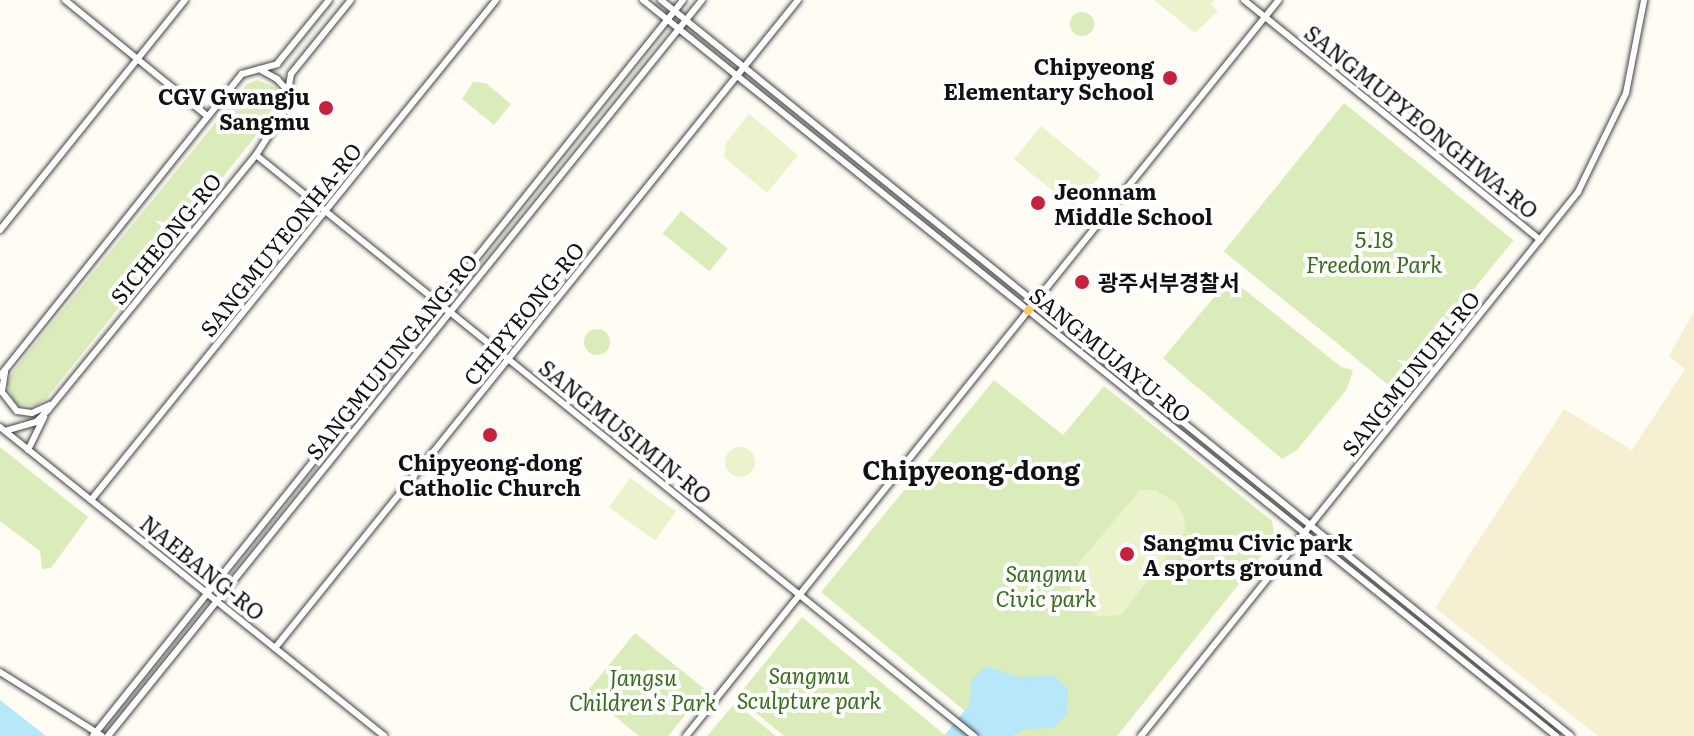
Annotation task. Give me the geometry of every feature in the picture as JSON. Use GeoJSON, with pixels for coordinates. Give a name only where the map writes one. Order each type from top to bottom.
{"type":"FeatureCollection","features":[{"type":"Feature","properties":{"kind":"main road"},"geometry":{"type":"LineString","coordinates":[[1028,311],[1035,302]]}},
{"type":"Feature","properties":{"kind":"street"},"geometry":{"type":"LineString","coordinates":[[65,0],[207,116]]}},
{"type":"Feature","properties":{"kind":"street"},"geometry":{"type":"LineString","coordinates":[[0,230],[185,0]]}},
{"type":"Feature","properties":{"kind":"street","name":"SICHEONG-RO"},"geometry":{"type":"LineString","coordinates":[[0,376],[242,74],[277,64],[329,0]]}},
{"type":"Feature","properties":{"kind":"street","name":"SICHEONG-RO"},"geometry":{"type":"LineString","coordinates":[[2,429],[36,422],[48,410],[256,155],[286,115],[291,74],[351,0]]}},
{"type":"Feature","properties":{"kind":"street","name":"SANGMUYEONHA-RO"},"geometry":{"type":"LineString","coordinates":[[91,500],[496,0]]}},
{"type":"Feature","properties":{"kind":"street","name":"SANGMUJAYU-RO"},"geometry":{"type":"LineString","coordinates":[[643,0],[1556,736]]}},
{"type":"Feature","properties":{"kind":"street","name":"SANGMUJAYU-RO"},"geometry":{"type":"LineString","coordinates":[[661,0],[1571,736]]}},
{"type":"Feature","properties":{"kind":"street","name":"SANGMUJUNGANG-RO"},"geometry":{"type":"LineString","coordinates":[[100,735],[206,593],[683,0]]}},
{"type":"Feature","properties":{"kind":"street","name":"SANGMUJUNGANG-RO"},"geometry":{"type":"LineString","coordinates":[[100,735],[218,602],[702,0]]}},
{"type":"Feature","properties":{"kind":"street","name":"CHIPYEONG-RO"},"geometry":{"type":"LineString","coordinates":[[275,648],[798,0]]}},
{"type":"Feature","properties":{"kind":"street","name":"SANGMUPYEONGHWA-RO"},"geometry":{"type":"LineString","coordinates":[[1244,0],[1540,240]]}},
{"type":"Feature","properties":{"kind":"street"},"geometry":{"type":"LineString","coordinates":[[1035,302],[1279,0]]}},
{"type":"Feature","properties":{"kind":"street","name":"SANGMUNURI-RO"},"geometry":{"type":"LineString","coordinates":[[1141,736],[1586,180],[1616,121],[1632,71],[1644,0]]}},
{"type":"Feature","properties":{"kind":"street"},"geometry":{"type":"LineString","coordinates":[[259,69],[288,91]]}},
{"type":"Feature","properties":{"kind":"street","name":"SANGMUSIMIN-RO"},"geometry":{"type":"LineString","coordinates":[[256,155],[974,736]]}},
{"type":"Feature","properties":{"kind":"street"},"geometry":{"type":"LineString","coordinates":[[686,736],[1028,311]]}},
{"type":"Feature","properties":{"kind":"street"},"geometry":{"type":"LineString","coordinates":[[10,361],[1,385],[11,406],[32,413],[55,402]]}},
{"type":"Feature","properties":{"kind":"street","name":"SICHEONG-RO"},"geometry":{"type":"LineString","coordinates":[[0,369],[10,361]]}},
{"type":"Feature","properties":{"kind":"street","name":"SICHEONG-RO"},"geometry":{"type":"LineString","coordinates":[[28,450],[48,410]]}},
{"type":"Feature","properties":{"kind":"street","name":"NAEBANG-RO"},"geometry":{"type":"LineString","coordinates":[[2,429],[384,736]]}},
{"type":"Feature","properties":{"kind":"street"},"geometry":{"type":"LineString","coordinates":[[0,672],[100,735]]}},
{"type":"Feature","properties":{"kind":"shaded area"},"geometry":{"type":"Polygon","coordinates":[[[1694,311],[1694,736],[1598,736],[1435,608],[1564,409],[1632,450],[1685,369],[1669,356],[1694,311]]]}},
{"type":"Feature","properties":{"kind":"green space"},"geometry":{"type":"Polygon","coordinates":[[[1154,0],[1215,0],[1211,5],[1218,11],[1195,33],[1154,0]]]}},
{"type":"Feature","properties":{"kind":"green space"},"geometry":{"type":"Polygon","coordinates":[[[1082,12],[1090,16],[1094,24],[1090,32],[1082,36],[1074,32],[1070,24],[1074,16],[1082,12]]]}},
{"type":"Feature","properties":{"kind":"green space"},"geometry":{"type":"Polygon","coordinates":[[[257,80],[277,88],[278,108],[46,399],[35,406],[14,404],[7,384],[14,370],[247,84],[257,80]]]}},
{"type":"Feature","properties":{"kind":"green space"},"geometry":{"type":"Polygon","coordinates":[[[473,82],[486,83],[511,104],[494,125],[462,99],[473,82]]]}},
{"type":"Feature","properties":{"kind":"green space"},"geometry":{"type":"Polygon","coordinates":[[[1410,101],[1471,151],[1464,159],[1403,110],[1410,101]]]}},
{"type":"Feature","properties":{"kind":"green space","name":"5.18 Freedom Park"},"geometry":{"type":"Polygon","coordinates":[[[1344,103],[1513,240],[1393,389],[1224,251],[1344,103]]]}},
{"type":"Feature","properties":{"kind":"green space"},"geometry":{"type":"Polygon","coordinates":[[[749,114],[798,155],[767,193],[724,157],[726,143],[749,114]]]}},
{"type":"Feature","properties":{"kind":"green space"},"geometry":{"type":"Polygon","coordinates":[[[1041,126],[1101,174],[1074,208],[1014,159],[1041,126]]]}},
{"type":"Feature","properties":{"kind":"green space"},"geometry":{"type":"Polygon","coordinates":[[[681,211],[728,249],[709,271],[663,234],[681,211]]]}},
{"type":"Feature","properties":{"kind":"green space"},"geometry":{"type":"Polygon","coordinates":[[[1230,278],[1341,367],[1353,370],[1347,389],[1297,450],[1282,459],[1163,358],[1230,278]]]}},
{"type":"Feature","properties":{"kind":"green space"},"geometry":{"type":"Polygon","coordinates":[[[597,329],[606,333],[610,342],[606,351],[597,355],[588,351],[584,342],[588,333],[597,329]]]}},
{"type":"Feature","properties":{"kind":"green space","name":"Sangmu Civic park"},"geometry":{"type":"Polygon","coordinates":[[[994,380],[1063,435],[1104,386],[1272,521],[1275,539],[1117,736],[995,736],[821,592],[994,380]]]}},
{"type":"Feature","properties":{"kind":"green space"},"geometry":{"type":"Polygon","coordinates":[[[0,447],[88,517],[51,568],[42,569],[40,551],[0,521],[0,447]]]}},
{"type":"Feature","properties":{"kind":"green space"},"geometry":{"type":"Polygon","coordinates":[[[740,447],[751,451],[755,462],[751,473],[740,477],[729,473],[725,462],[729,451],[740,447]]]}},
{"type":"Feature","properties":{"kind":"green space"},"geometry":{"type":"Polygon","coordinates":[[[630,478],[676,512],[655,541],[609,507],[630,478]]]}},
{"type":"Feature","properties":{"kind":"green space","name":"Sangmu Civic park A sports ground"},"geometry":{"type":"Polygon","coordinates":[[[1140,490],[1155,490],[1175,502],[1184,516],[1185,532],[1121,615],[1097,616],[1073,598],[1068,576],[1140,490]]]}},
{"type":"Feature","properties":{"kind":"green space","name":"Sangmu Sculpture park"},"geometry":{"type":"Polygon","coordinates":[[[802,617],[946,736],[784,736],[737,697],[802,617]]]}},
{"type":"Feature","properties":{"kind":"green space","name":"Jangsu Children's Park"},"geometry":{"type":"Polygon","coordinates":[[[635,633],[706,690],[668,736],[639,736],[586,693],[635,633]]]}},
{"type":"Feature","properties":{"kind":"green space"},"geometry":{"type":"Polygon","coordinates":[[[735,703],[776,736],[707,736],[735,703]]]}},
{"type":"Feature","properties":{"kind":"water"},"geometry":{"type":"Polygon","coordinates":[[[986,666],[1019,677],[1053,675],[1068,689],[1067,714],[1053,728],[1026,729],[1012,736],[944,736],[970,704],[972,679],[986,666]]]}},
{"type":"Feature","properties":{"kind":"water"},"geometry":{"type":"Polygon","coordinates":[[[0,700],[46,736],[0,736],[0,700]]]}},
{"type":"Feature","properties":{"kind":"place","name":"Chipyeong Elementary School"},"geometry":{"type":"Point","coordinates":[1170,78]}},
{"type":"Feature","properties":{"kind":"place","name":"CGV Gwangju Sangmu"},"geometry":{"type":"Point","coordinates":[326,108]}},
{"type":"Feature","properties":{"kind":"place","name":"Jeonnam Middle School"},"geometry":{"type":"Point","coordinates":[1038,203]}},
{"type":"Feature","properties":{"kind":"place","name":"광주서부경찰서"},"geometry":{"type":"Point","coordinates":[1082,282]}},
{"type":"Feature","properties":{"kind":"place","name":"Chipyeong-dong Catholic Church"},"geometry":{"type":"Point","coordinates":[490,435]}},
{"type":"Feature","properties":{"kind":"place","name":"Sangmu Civic park A sports ground"},"geometry":{"type":"Point","coordinates":[1127,554]}},
{"type":"Feature","properties":{"kind":"district","name":"Chipyeong-dong"},"geometry":{"type":"Point","coordinates":[971,469]}}]}
